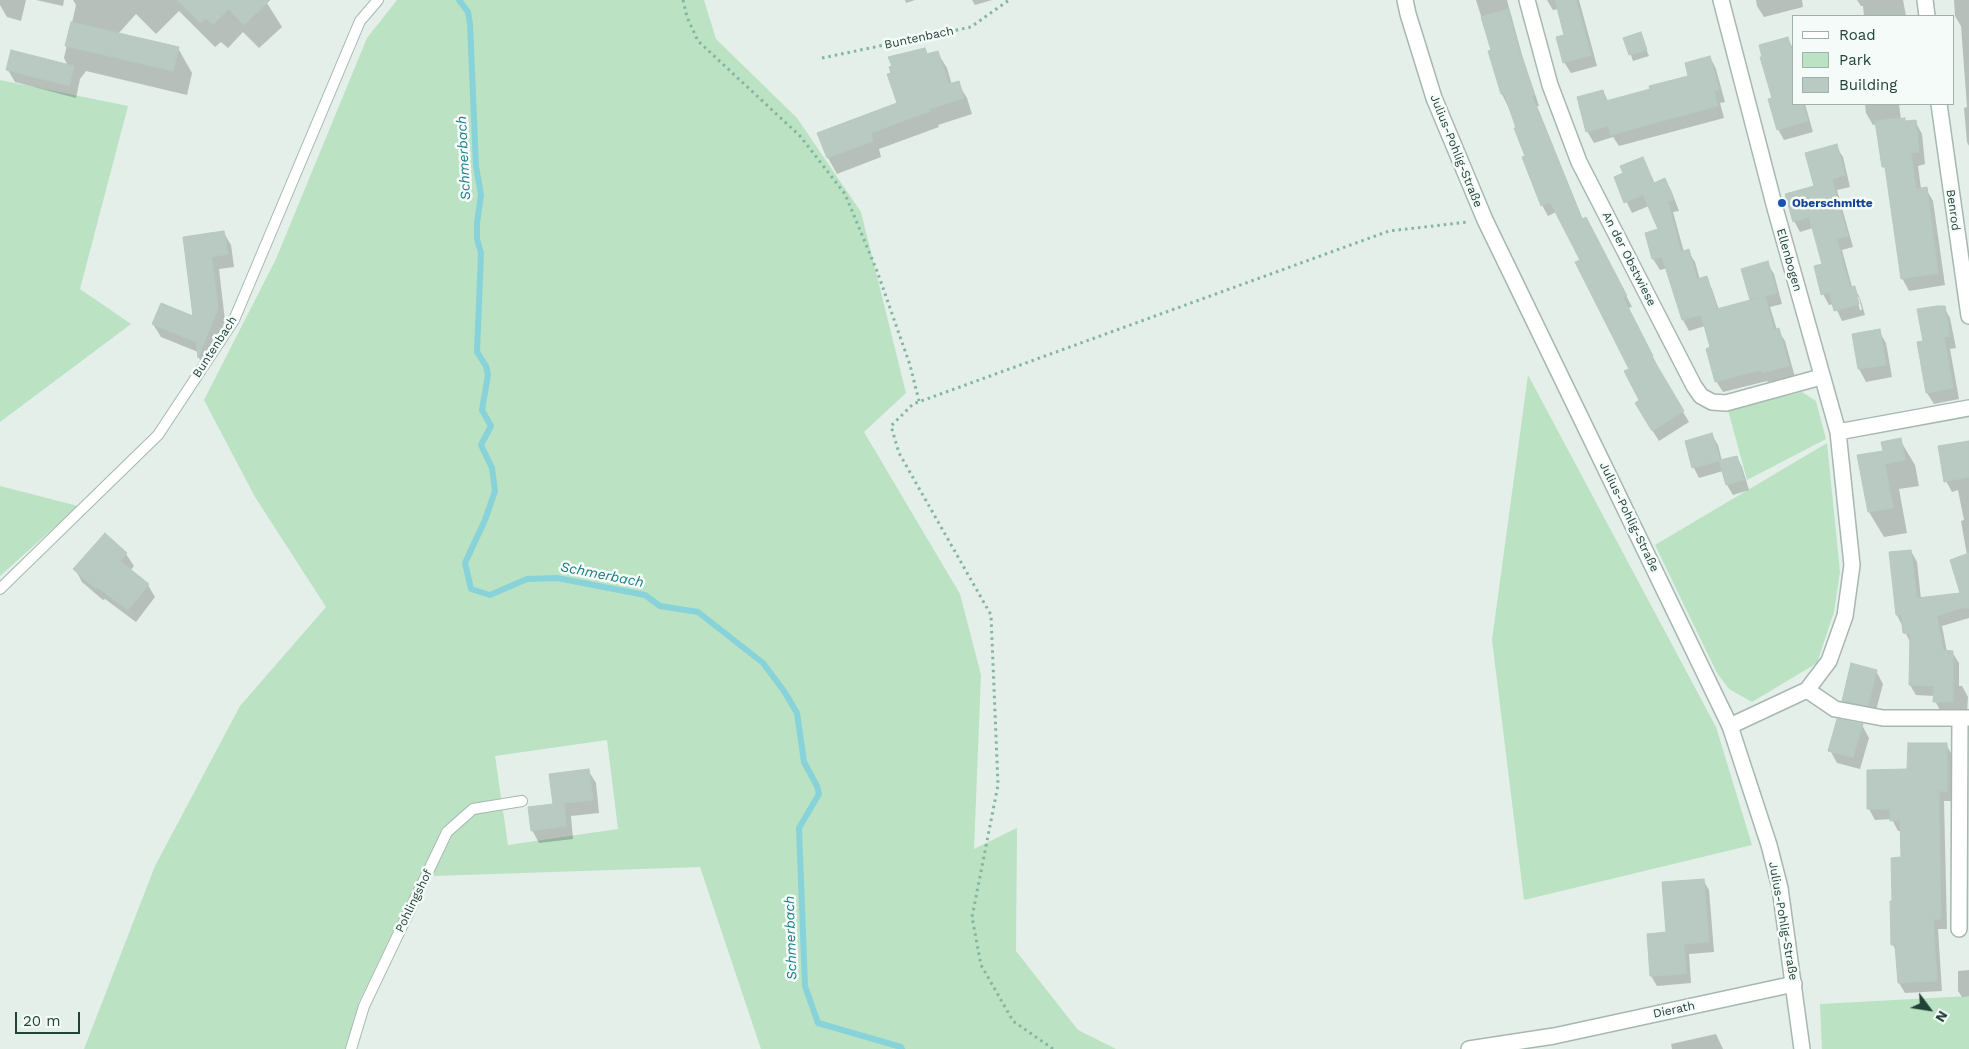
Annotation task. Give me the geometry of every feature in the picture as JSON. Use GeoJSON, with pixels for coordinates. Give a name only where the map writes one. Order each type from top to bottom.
{"type":"FeatureCollection","features":[{"type":"Feature","properties":{"kind":"street","name":"Julius-Pohlig-Straße"},"geometry":{"type":"LineString","coordinates":[[1405,0],[1434,98],[1485,220],[1730,726],[1769,845],[1778,880],[1802,1049]]}},
{"type":"Feature","properties":{"kind":"street","name":"An der Obstwiese"},"geometry":{"type":"LineString","coordinates":[[1527,0],[1550,85],[1579,162],[1694,386],[1701,396],[1712,402],[1726,403],[1821,377]]}},
{"type":"Feature","properties":{"kind":"street","name":"Ellenbogen"},"geometry":{"type":"LineString","coordinates":[[1720,0],[1821,377],[1838,432]]}},
{"type":"Feature","properties":{"kind":"street"},"geometry":{"type":"LineString","coordinates":[[1925,0],[1927,15]]}},
{"type":"Feature","properties":{"kind":"street","name":"Benrod"},"geometry":{"type":"LineString","coordinates":[[1939,105],[1969,316]]}},
{"type":"Feature","properties":{"kind":"street"},"geometry":{"type":"LineString","coordinates":[[1730,726],[1807,690],[1829,661],[1845,616],[1852,565],[1838,432],[1969,408]]}},
{"type":"Feature","properties":{"kind":"street"},"geometry":{"type":"LineString","coordinates":[[1807,690],[1835,709],[1883,718],[1965,718],[1959,929]]}},
{"type":"Feature","properties":{"kind":"street","name":"Dierath"},"geometry":{"type":"LineString","coordinates":[[1469,1049],[1556,1043],[1794,984]]}},
{"type":"Feature","properties":{"kind":"lane","name":"Buntenbach"},"geometry":{"type":"LineString","coordinates":[[0,589],[158,435],[234,320],[360,22],[378,0]]}},
{"type":"Feature","properties":{"kind":"lane","name":"Pohlingshof"},"geometry":{"type":"LineString","coordinates":[[351,1049],[364,1006],[447,832],[472,809],[522,802]]}},
{"type":"Feature","properties":{"kind":"path"},"geometry":{"type":"LineString","coordinates":[[683,0],[686,17],[698,41],[800,136],[845,194],[880,280],[910,365],[920,402]]}},
{"type":"Feature","properties":{"kind":"path","name":"Buntenbach"},"geometry":{"type":"LineString","coordinates":[[822,58],[971,27],[1009,0]]}},
{"type":"Feature","properties":{"kind":"path"},"geometry":{"type":"LineString","coordinates":[[1053,1049],[1013,1021],[981,965],[972,917],[998,785],[991,615],[899,453],[891,426],[913,404],[1389,231],[1485,220]]}},
{"type":"Feature","properties":{"kind":"green space"},"geometry":{"type":"Polygon","coordinates":[[[397,0],[704,0],[716,39],[797,118],[861,212],[906,393],[864,432],[960,594],[981,675],[974,849],[1017,828],[1016,951],[1078,1030],[1116,1049],[761,1049],[700,867],[434,876],[426,864],[359,1002],[345,1049],[84,1049],[155,866],[240,706],[326,607],[255,497],[204,400],[276,259],[367,38],[397,0]],[[607,740],[495,756],[508,845],[618,829],[607,740]]]}},
{"type":"Feature","properties":{"kind":"green space"},"geometry":{"type":"Polygon","coordinates":[[[0,80],[128,106],[80,289],[131,324],[0,422],[0,80]]]}},
{"type":"Feature","properties":{"kind":"green space"},"geometry":{"type":"Polygon","coordinates":[[[1528,375],[1716,727],[1752,845],[1524,900],[1492,640],[1528,375]]]}},
{"type":"Feature","properties":{"kind":"green space"},"geometry":{"type":"Polygon","coordinates":[[[1802,392],[1816,401],[1826,439],[1747,480],[1728,410],[1802,392]]]}},
{"type":"Feature","properties":{"kind":"green space"},"geometry":{"type":"Polygon","coordinates":[[[1827,443],[1840,572],[1834,612],[1817,663],[1752,702],[1729,689],[1717,673],[1655,545],[1827,443]]]}},
{"type":"Feature","properties":{"kind":"green space"},"geometry":{"type":"Polygon","coordinates":[[[0,486],[78,506],[0,576],[0,486]]]}},
{"type":"Feature","properties":{"kind":"green space"},"geometry":{"type":"Polygon","coordinates":[[[1969,996],[1969,1049],[1822,1049],[1820,1004],[1969,996]]]}},
{"type":"Feature","properties":{"kind":"building"},"geometry":{"type":"Polygon","coordinates":[[[177,0],[270,0],[244,25],[229,9],[213,24],[206,18],[200,23],[177,0]]]}},
{"type":"Feature","properties":{"kind":"building"},"geometry":{"type":"Polygon","coordinates":[[[1555,0],[1576,0],[1591,55],[1563,63],[1556,37],[1564,35],[1555,0]]]}},
{"type":"Feature","properties":{"kind":"building"},"geometry":{"type":"Polygon","coordinates":[[[1508,9],[1534,95],[1532,96],[1582,219],[1586,217],[1627,296],[1623,297],[1652,357],[1684,411],[1652,431],[1635,403],[1639,400],[1624,371],[1629,369],[1575,262],[1580,260],[1550,202],[1541,206],[1522,157],[1525,156],[1514,128],[1516,128],[1504,93],[1501,94],[1488,51],[1491,50],[1481,17],[1508,9]]]}},
{"type":"Feature","properties":{"kind":"building"},"geometry":{"type":"Polygon","coordinates":[[[71,22],[179,47],[173,71],[65,46],[71,22]]]}},
{"type":"Feature","properties":{"kind":"building"},"geometry":{"type":"Polygon","coordinates":[[[1641,32],[1647,50],[1629,55],[1623,38],[1641,32]]]}},
{"type":"Feature","properties":{"kind":"building"},"geometry":{"type":"Polygon","coordinates":[[[1788,37],[1792,51],[1792,105],[1803,105],[1808,121],[1777,130],[1768,99],[1772,98],[1760,57],[1762,57],[1759,45],[1788,37]]]}},
{"type":"Feature","properties":{"kind":"building"},"geometry":{"type":"Polygon","coordinates":[[[925,48],[927,54],[938,51],[949,84],[959,81],[964,98],[930,109],[930,111],[871,133],[873,141],[827,158],[817,133],[897,103],[887,74],[891,73],[889,67],[892,66],[888,57],[925,48]]]}},
{"type":"Feature","properties":{"kind":"building"},"geometry":{"type":"Polygon","coordinates":[[[11,50],[74,66],[69,86],[6,70],[11,50]]]}},
{"type":"Feature","properties":{"kind":"building"},"geometry":{"type":"Polygon","coordinates":[[[1710,56],[1719,90],[1714,91],[1718,106],[1611,135],[1608,126],[1586,132],[1577,97],[1603,90],[1606,101],[1650,89],[1649,86],[1688,76],[1685,63],[1710,56]]]}},
{"type":"Feature","properties":{"kind":"building"},"geometry":{"type":"Polygon","coordinates":[[[1905,118],[1905,121],[1916,120],[1919,152],[1911,153],[1916,189],[1927,187],[1938,273],[1901,279],[1885,167],[1882,167],[1875,121],[1905,118]]]}},
{"type":"Feature","properties":{"kind":"building"},"geometry":{"type":"Polygon","coordinates":[[[1837,144],[1845,175],[1832,179],[1848,236],[1837,239],[1850,287],[1855,286],[1859,304],[1834,311],[1829,292],[1821,295],[1814,266],[1822,264],[1809,217],[1793,222],[1785,194],[1814,186],[1805,153],[1837,144]]]}},
{"type":"Feature","properties":{"kind":"building"},"geometry":{"type":"Polygon","coordinates":[[[1643,157],[1654,183],[1665,178],[1674,200],[1668,201],[1681,252],[1689,249],[1697,279],[1707,276],[1717,309],[1765,296],[1774,330],[1779,328],[1789,366],[1762,373],[1761,370],[1715,382],[1706,349],[1710,347],[1701,315],[1682,320],[1662,257],[1652,259],[1645,233],[1658,229],[1643,195],[1624,203],[1614,177],[1623,173],[1620,166],[1643,157]]]}},
{"type":"Feature","properties":{"kind":"building"},"geometry":{"type":"Polygon","coordinates":[[[224,231],[228,254],[212,257],[218,308],[198,358],[196,342],[152,324],[161,303],[193,316],[183,237],[224,231]]]}},
{"type":"Feature","properties":{"kind":"building"},"geometry":{"type":"Polygon","coordinates":[[[1768,261],[1777,293],[1750,300],[1741,269],[1768,261]]]}},
{"type":"Feature","properties":{"kind":"building"},"geometry":{"type":"Polygon","coordinates":[[[1945,306],[1950,336],[1944,337],[1953,388],[1926,393],[1917,342],[1923,341],[1917,309],[1945,306]]]}},
{"type":"Feature","properties":{"kind":"building"},"geometry":{"type":"Polygon","coordinates":[[[1880,329],[1886,365],[1858,369],[1852,334],[1880,329]]]}},
{"type":"Feature","properties":{"kind":"building"},"geometry":{"type":"Polygon","coordinates":[[[1712,433],[1720,460],[1737,456],[1744,480],[1726,485],[1719,461],[1692,468],[1685,441],[1712,433]]]}},
{"type":"Feature","properties":{"kind":"building"},"geometry":{"type":"Polygon","coordinates":[[[1901,438],[1905,460],[1885,464],[1893,508],[1868,512],[1857,455],[1883,451],[1881,442],[1901,438]]]}},
{"type":"Feature","properties":{"kind":"building"},"geometry":{"type":"Polygon","coordinates":[[[1969,441],[1969,477],[1944,482],[1938,446],[1969,441]]]}},
{"type":"Feature","properties":{"kind":"building"},"geometry":{"type":"Polygon","coordinates":[[[105,533],[127,553],[120,561],[149,584],[128,610],[97,587],[96,589],[73,569],[105,533]]]}},
{"type":"Feature","properties":{"kind":"building"},"geometry":{"type":"Polygon","coordinates":[[[1911,550],[1917,598],[1960,593],[1950,560],[1969,553],[1969,608],[1965,609],[1964,607],[1937,616],[1943,650],[1953,651],[1953,702],[1933,702],[1934,686],[1909,685],[1910,634],[1903,633],[1901,615],[1896,615],[1889,552],[1911,550]]]}},
{"type":"Feature","properties":{"kind":"building"},"geometry":{"type":"Polygon","coordinates":[[[1851,663],[1877,670],[1868,706],[1842,701],[1851,663]]]}},
{"type":"Feature","properties":{"kind":"building"},"geometry":{"type":"Polygon","coordinates":[[[1837,719],[1863,724],[1853,757],[1828,751],[1837,719]]]}},
{"type":"Feature","properties":{"kind":"building"},"geometry":{"type":"Polygon","coordinates":[[[1908,743],[1947,743],[1947,791],[1939,791],[1941,919],[1933,919],[1937,981],[1898,983],[1895,945],[1891,945],[1890,901],[1892,901],[1891,858],[1901,857],[1900,820],[1890,821],[1890,809],[1867,809],[1867,770],[1907,769],[1908,743]]]}},
{"type":"Feature","properties":{"kind":"building"},"geometry":{"type":"Polygon","coordinates":[[[589,769],[593,800],[564,803],[566,826],[531,831],[528,807],[553,804],[549,774],[589,769]]]}},
{"type":"Feature","properties":{"kind":"building"},"geometry":{"type":"Polygon","coordinates":[[[1704,879],[1709,942],[1684,944],[1686,974],[1650,976],[1647,934],[1666,932],[1662,882],[1704,879]]]}},
{"type":"Feature","properties":{"kind":"waterway","name":"Schmerbach"},"geometry":{"type":"LineString","coordinates":[[459,0],[468,12],[470,24],[476,166],[481,195],[477,223],[477,239],[481,253],[477,352],[486,366],[488,375],[482,410],[491,426],[481,445],[492,468],[495,491],[485,520],[465,563],[471,589],[490,595],[527,579],[557,578],[645,595],[660,606],[698,612],[763,663],[784,691],[797,713],[804,762],[817,786],[819,794],[799,828],[805,986],[818,1023],[901,1047],[902,1049]]}},
{"type":"Feature","properties":{"kind":"place","name":"Oberschmitte"},"geometry":{"type":"Point","coordinates":[1782,203]}}]}
